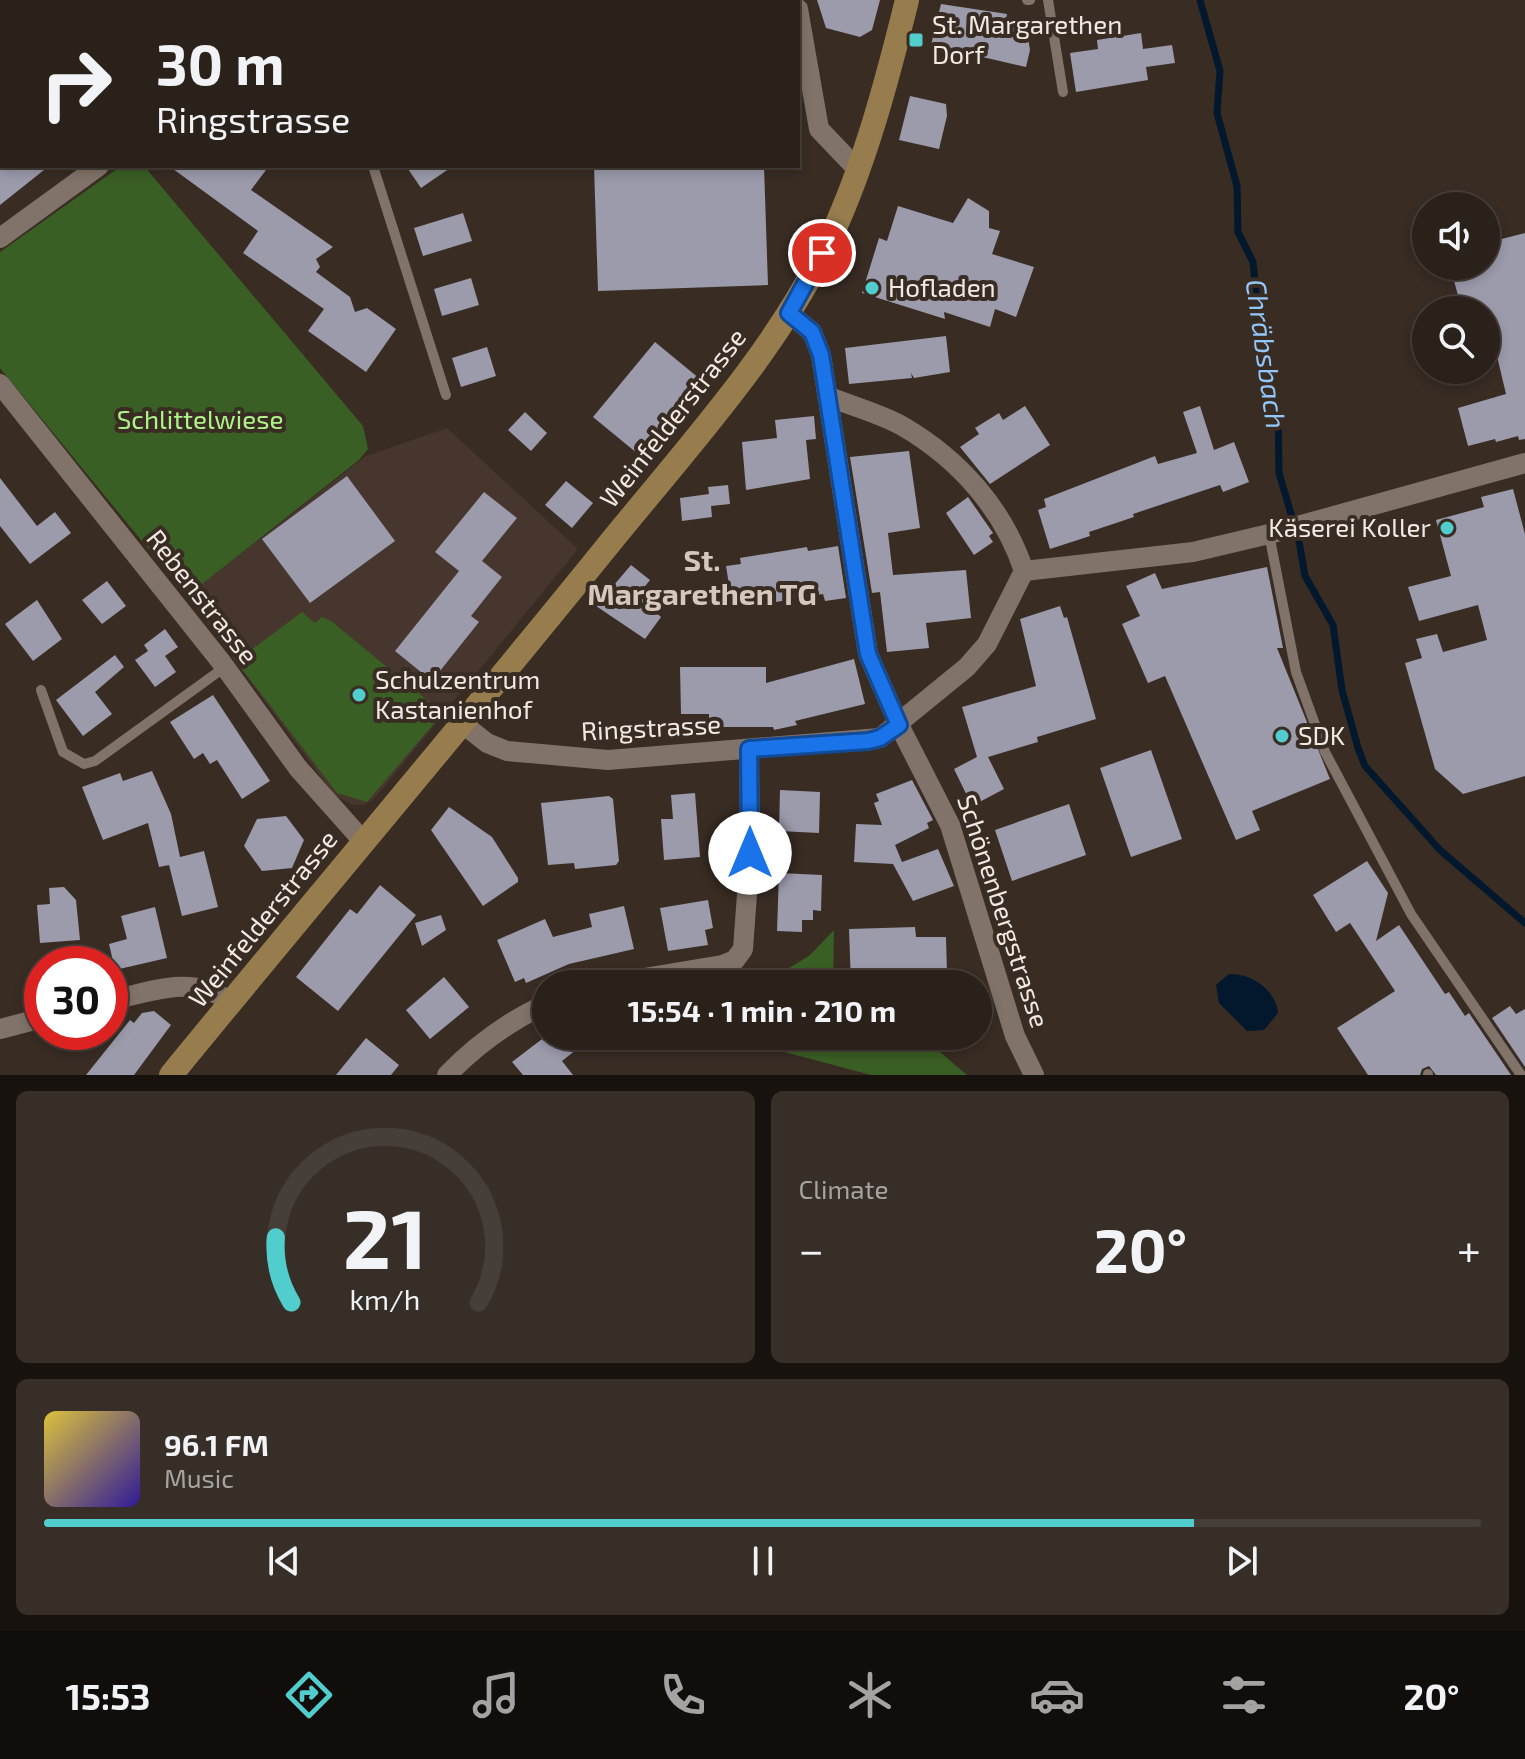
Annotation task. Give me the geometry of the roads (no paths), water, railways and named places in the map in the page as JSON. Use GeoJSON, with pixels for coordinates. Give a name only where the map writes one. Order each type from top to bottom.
{"type":"FeatureCollection","features":[{"type":"Feature","properties":{"kind":"main road","name":"Weinfelderstrasse"},"geometry":{"type":"LineString","coordinates":[[171,1075],[463,724],[691,443],[789,313],[829,240],[858,170],[907,0]]}},
{"type":"Feature","properties":{"kind":"street"},"geometry":{"type":"LineString","coordinates":[[800,20],[819,129],[858,170]]}},
{"type":"Feature","properties":{"kind":"street"},"geometry":{"type":"LineString","coordinates":[[0,238],[96,168]]}},
{"type":"Feature","properties":{"kind":"street","name":"Schönenbergstrasse"},"geometry":{"type":"LineString","coordinates":[[789,313],[812,332],[830,397],[868,654],[899,725],[950,825],[1015,1036],[1034,1075]]}},
{"type":"Feature","properties":{"kind":"street","name":"Rebenstrasse"},"geometry":{"type":"LineString","coordinates":[[0,384],[225,667],[298,768],[363,841]]}},
{"type":"Feature","properties":{"kind":"street"},"geometry":{"type":"LineString","coordinates":[[830,397],[902,426],[951,461],[989,500],[1014,539],[1024,571],[1193,552],[1312,523],[1525,463]]}},
{"type":"Feature","properties":{"kind":"street","name":"Ringstrasse"},"geometry":{"type":"LineString","coordinates":[[463,724],[487,743],[507,751],[555,758],[608,760],[880,738],[967,667],[987,644],[1024,571]]}},
{"type":"Feature","properties":{"kind":"street"},"geometry":{"type":"LineString","coordinates":[[692,970],[735,960],[743,949],[750,853],[749,749]]}},
{"type":"Feature","properties":{"kind":"street"},"geometry":{"type":"LineString","coordinates":[[128,997],[172,986],[194,985],[231,1002]]}},
{"type":"Feature","properties":{"kind":"street"},"geometry":{"type":"LineString","coordinates":[[447,1075],[473,1048],[513,1019],[532,1010]]}},
{"type":"Feature","properties":{"kind":"street"},"geometry":{"type":"LineString","coordinates":[[0,1029],[24,1023]]}},
{"type":"Feature","properties":{"kind":"lane"},"geometry":{"type":"LineString","coordinates":[[1048,0],[1063,92]]}},
{"type":"Feature","properties":{"kind":"lane"},"geometry":{"type":"LineString","coordinates":[[374,168],[446,395]]}},
{"type":"Feature","properties":{"kind":"lane"},"geometry":{"type":"LineString","coordinates":[[1276,532],[1296,672],[1325,752],[1411,914],[1521,1075]]}},
{"type":"Feature","properties":{"kind":"lane"},"geometry":{"type":"LineString","coordinates":[[41,690],[63,752],[84,764],[95,761],[225,667]]}},
{"type":"Feature","properties":{"kind":"water"},"geometry":{"type":"Polygon","coordinates":[[[1229,974],[1254,980],[1273,997],[1278,1013],[1264,1030],[1247,1031],[1219,1003],[1216,985],[1229,974]]]}},
{"type":"Feature","properties":{"kind":"waterway","name":"Chräbsbach"},"geometry":{"type":"LineString","coordinates":[[1200,0],[1220,71],[1217,113],[1237,186],[1238,232],[1253,262],[1264,369],[1278,408],[1279,473],[1299,541],[1305,576],[1333,625],[1342,690],[1358,748],[1365,766],[1440,850],[1525,923]]}},
{"type":"Feature","properties":{"kind":"place","name":"St. Margarethen Dorf"},"geometry":{"type":"Point","coordinates":[916,40]}},
{"type":"Feature","properties":{"kind":"place","name":"Hofladen"},"geometry":{"type":"Point","coordinates":[872,288]}},
{"type":"Feature","properties":{"kind":"place","name":"Käserei Koller"},"geometry":{"type":"Point","coordinates":[1447,528]}},
{"type":"Feature","properties":{"kind":"place","name":"Schulzentrum Kastanienhof"},"geometry":{"type":"Point","coordinates":[359,695]}},
{"type":"Feature","properties":{"kind":"place","name":"SDK"},"geometry":{"type":"Point","coordinates":[1282,736]}},
{"type":"Feature","properties":{"kind":"district","name":"St. Margarethen TG"},"geometry":{"type":"Point","coordinates":[702,578]}},
{"type":"Feature","properties":{"kind":"park label","name":"Schlittelwiese"},"geometry":{"type":"Point","coordinates":[200,420]}}]}
